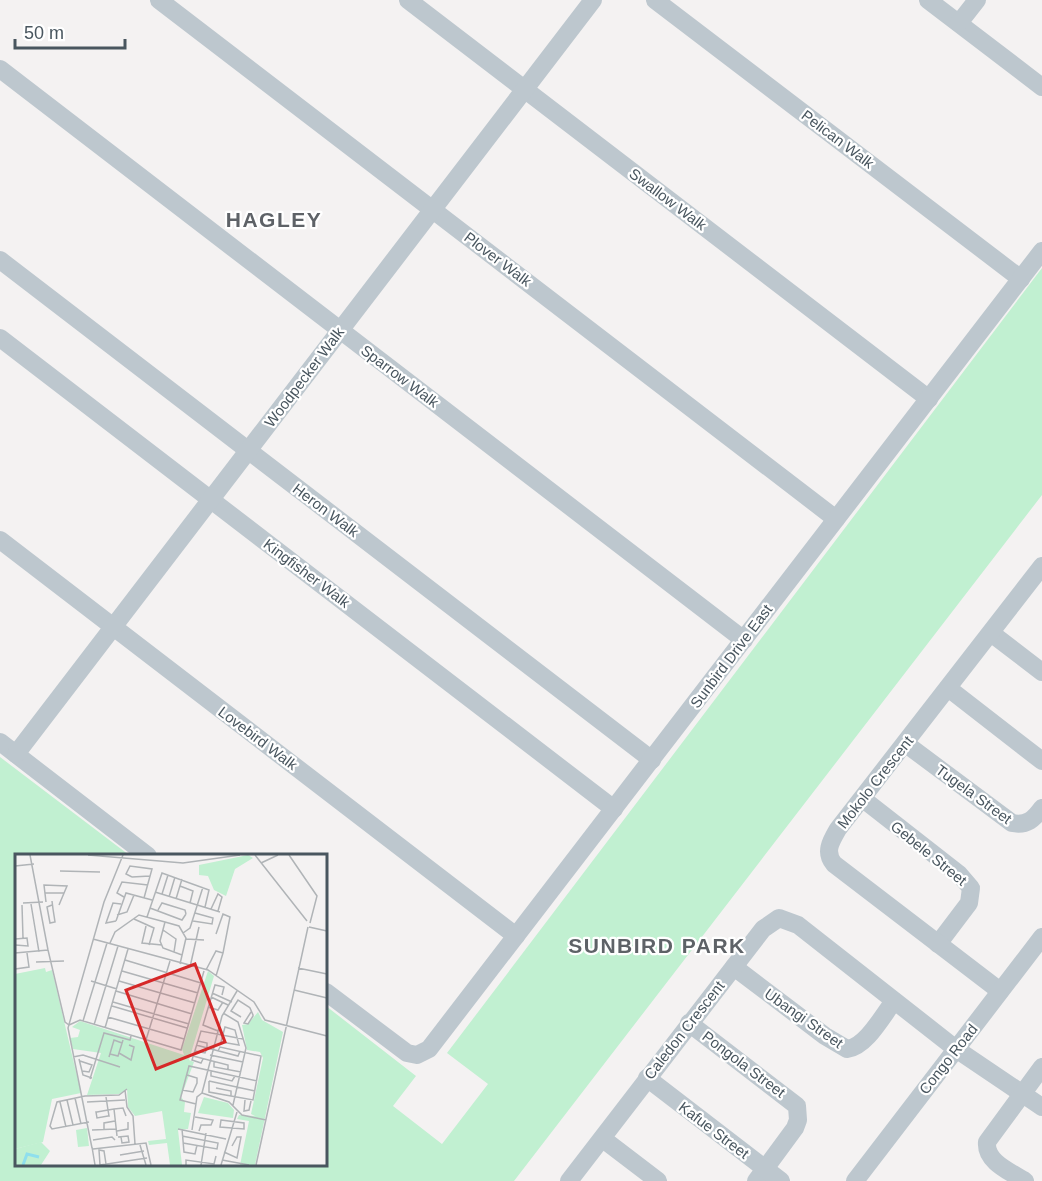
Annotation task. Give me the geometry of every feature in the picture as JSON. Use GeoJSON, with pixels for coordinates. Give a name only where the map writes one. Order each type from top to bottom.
{"type":"FeatureCollection","features":[{"type":"Feature","properties":{"kind":"street","name":"Plover Walk"},"geometry":{"type":"LineString","coordinates":[[159,0],[836,519]]}},
{"type":"Feature","properties":{"kind":"street","name":"Swallow Walk"},"geometry":{"type":"LineString","coordinates":[[408,0],[928,399]]}},
{"type":"Feature","properties":{"kind":"street","name":"Woodpecker Walk"},"geometry":{"type":"LineString","coordinates":[[16,754],[593,0]]}},
{"type":"Feature","properties":{"kind":"street","name":"Pelican Walk"},"geometry":{"type":"LineString","coordinates":[[655,0],[1021,279]]}},
{"type":"Feature","properties":{"kind":"street"},"geometry":{"type":"LineString","coordinates":[[928,0],[1042,87]]}},
{"type":"Feature","properties":{"kind":"street"},"geometry":{"type":"LineString","coordinates":[[959,23],[977,0]]}},
{"type":"Feature","properties":{"kind":"street","name":"Sparrow Walk"},"geometry":{"type":"LineString","coordinates":[[0,69],[744,640]]}},
{"type":"Feature","properties":{"kind":"street","name":"Sunbird Drive East"},"geometry":{"type":"LineString","coordinates":[[327,993],[407,1053],[417,1055],[429,1049],[1042,251]]}},
{"type":"Feature","properties":{"kind":"street","name":"Heron Walk"},"geometry":{"type":"LineString","coordinates":[[0,260],[652,760]]}},
{"type":"Feature","properties":{"kind":"street","name":"Kingfisher Walk"},"geometry":{"type":"LineString","coordinates":[[0,338],[614,809]]}},
{"type":"Feature","properties":{"kind":"street","name":"Lovebird Walk"},"geometry":{"type":"LineString","coordinates":[[0,540],[516,936]]}},
{"type":"Feature","properties":{"kind":"street","name":"Mokolo Crescent"},"geometry":{"type":"LineString","coordinates":[[1000,991],[830,858],[831,840],[991,633],[1039,576]]}},
{"type":"Feature","properties":{"kind":"street"},"geometry":{"type":"LineString","coordinates":[[991,633],[1042,672]]}},
{"type":"Feature","properties":{"kind":"street"},"geometry":{"type":"LineString","coordinates":[[948,688],[1042,761]]}},
{"type":"Feature","properties":{"kind":"street"},"geometry":{"type":"LineString","coordinates":[[0,742],[147,854]]}},
{"type":"Feature","properties":{"kind":"street","name":"Tugela Street"},"geometry":{"type":"LineString","coordinates":[[906,744],[1012,823],[1019,825],[1030,821],[1042,808]]}},
{"type":"Feature","properties":{"kind":"street","name":"Gebele Street"},"geometry":{"type":"LineString","coordinates":[[863,799],[959,874],[972,888],[969,903],[938,944]]}},
{"type":"Feature","properties":{"kind":"street","name":"Caledon Crescent"},"geometry":{"type":"LineString","coordinates":[[569,1181],[689,1023],[771,921],[784,918],[798,925],[956,1049],[1042,1107]]}},
{"type":"Feature","properties":{"kind":"street","name":"Congo Road"},"geometry":{"type":"LineString","coordinates":[[855,1181],[1042,937]]}},
{"type":"Feature","properties":{"kind":"street","name":"Ubangi Street"},"geometry":{"type":"LineString","coordinates":[[734,967],[825,1036],[847,1049],[857,1046],[863,1040],[894,1001]]}},
{"type":"Feature","properties":{"kind":"street","name":"Pongola Street"},"geometry":{"type":"LineString","coordinates":[[689,1023],[797,1106],[798,1120],[795,1128],[761,1175]]}},
{"type":"Feature","properties":{"kind":"street"},"geometry":{"type":"LineString","coordinates":[[1025,1181],[993,1160],[986,1147],[989,1137],[1042,1067]]}},
{"type":"Feature","properties":{"kind":"street","name":"Kafue Street"},"geometry":{"type":"LineString","coordinates":[[647,1078],[761,1175],[781,1181]]}},
{"type":"Feature","properties":{"kind":"street"},"geometry":{"type":"LineString","coordinates":[[603,1138],[658,1181]]}},
{"type":"Feature","properties":{"kind":"green space"},"geometry":{"type":"Polygon","coordinates":[[[1042,268],[1042,495],[514,1181],[0,1181],[0,757],[128,854],[15,854],[15,1166],[327,1166],[327,1007],[416,1076],[393,1106],[442,1144],[488,1084],[447,1053],[1042,268]]]}},
{"type":"Feature","properties":{"kind":"district","name":"HAGLEY"},"geometry":{"type":"Point","coordinates":[274,219]}},
{"type":"Feature","properties":{"kind":"district","name":"SUNBIRD PARK"},"geometry":{"type":"Point","coordinates":[657,945]}}]}
